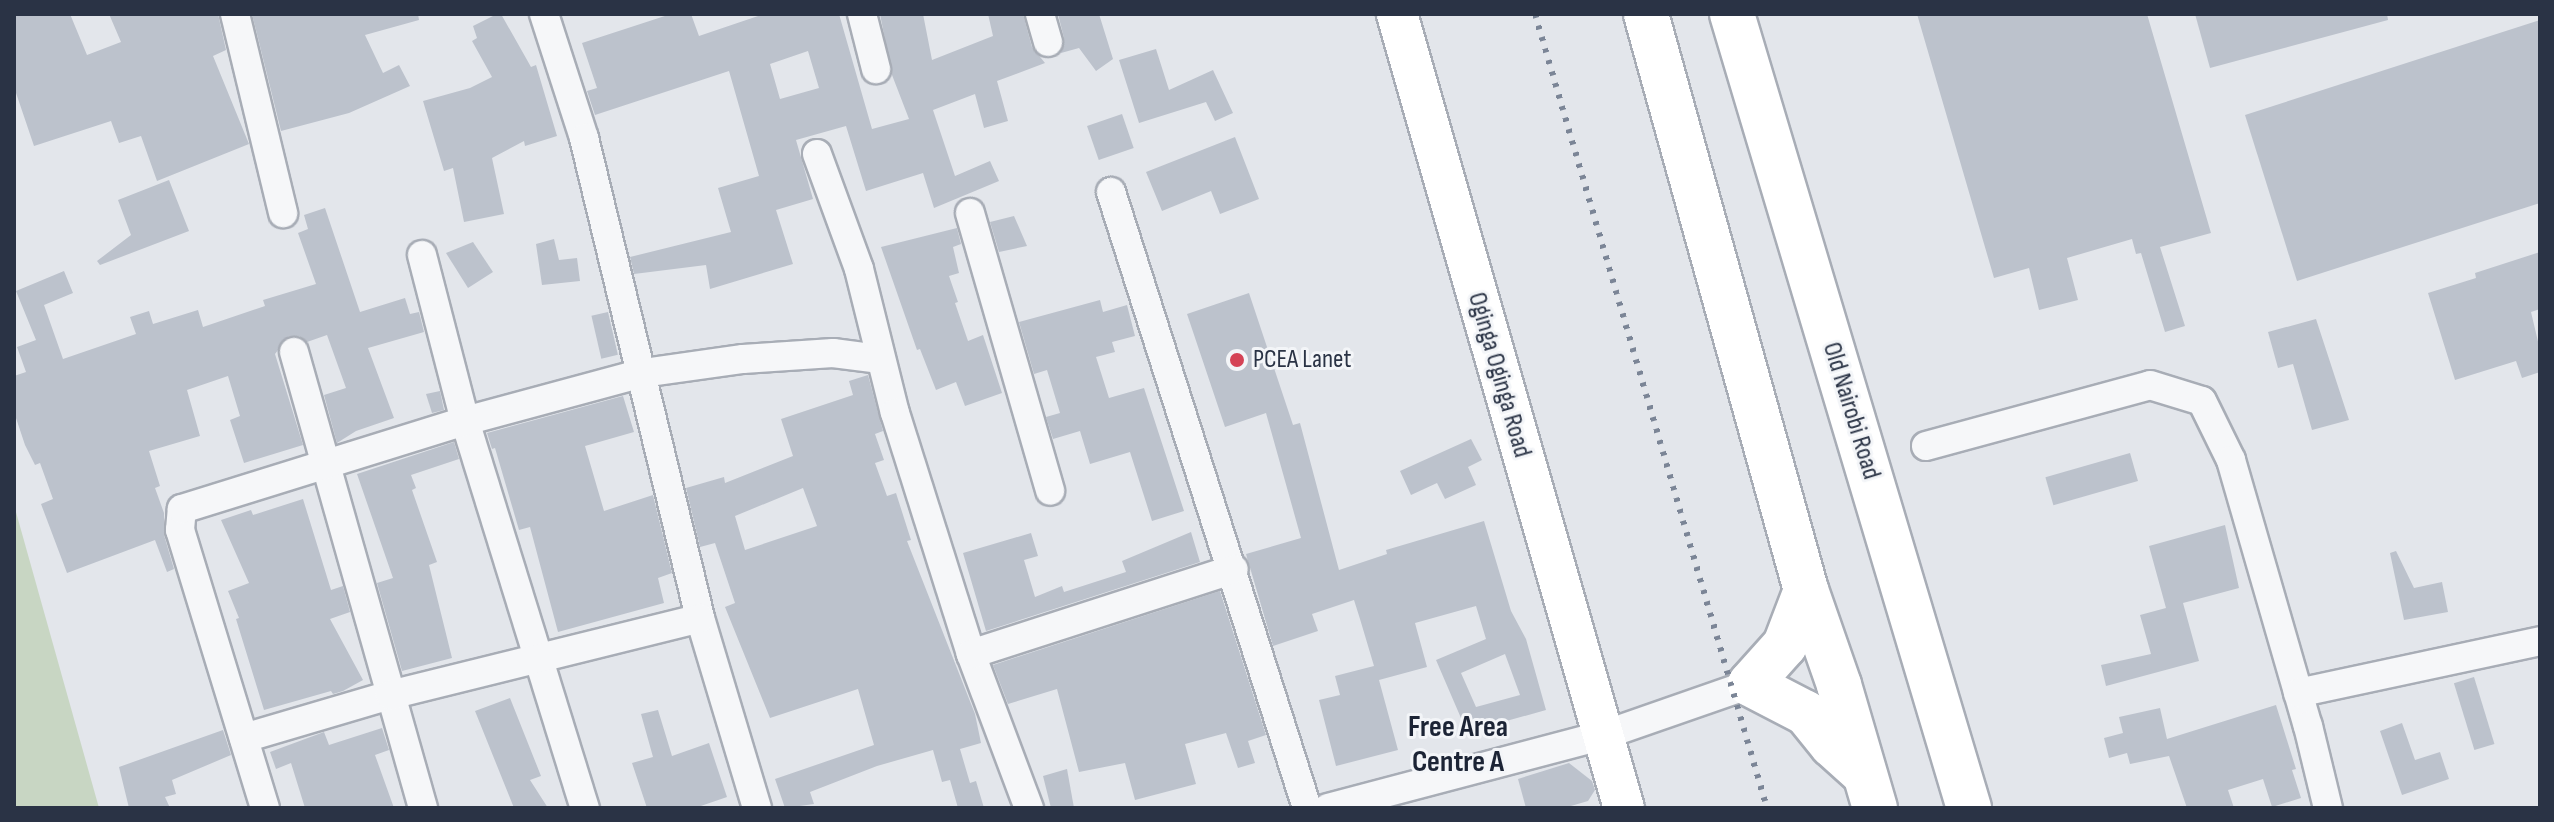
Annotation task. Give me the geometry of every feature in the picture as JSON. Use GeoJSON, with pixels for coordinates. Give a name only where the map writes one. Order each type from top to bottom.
{"type":"FeatureCollection","features":[{"type":"Feature","properties":{"kind":"highway"},"geometry":{"type":"LineString","coordinates":[[1646,14],[1806,590],[1870,792]]}},
{"type":"Feature","properties":{"kind":"highway","name":"Old Nairobi Road"},"geometry":{"type":"LineString","coordinates":[[1732,14],[1969,808]]}},
{"type":"Feature","properties":{"kind":"highway"},"geometry":{"type":"LineString","coordinates":[[1806,590],[1785,645],[1750,684],[1806,713],[1870,792]]}},
{"type":"Feature","properties":{"kind":"street"},"geometry":{"type":"LineString","coordinates":[[235,14],[283,213]]}},
{"type":"Feature","properties":{"kind":"street"},"geometry":{"type":"LineString","coordinates":[[544,14],[584,138],[700,618],[757,808]]}},
{"type":"Feature","properties":{"kind":"street"},"geometry":{"type":"LineString","coordinates":[[862,14],[876,69]]}},
{"type":"Feature","properties":{"kind":"street"},"geometry":{"type":"LineString","coordinates":[[1040,14],[1048,42]]}},
{"type":"Feature","properties":{"kind":"street","name":"Oginga Oginga Road"},"geometry":{"type":"LineString","coordinates":[[1397,14],[1624,808]]}},
{"type":"Feature","properties":{"kind":"street"},"geometry":{"type":"LineString","coordinates":[[817,154],[859,269],[879,359],[971,654],[1029,808]]}},
{"type":"Feature","properties":{"kind":"street"},"geometry":{"type":"LineString","coordinates":[[1111,192],[1234,569],[1307,808]]}},
{"type":"Feature","properties":{"kind":"street"},"geometry":{"type":"LineString","coordinates":[[970,213],[1050,491]]}},
{"type":"Feature","properties":{"kind":"street"},"geometry":{"type":"LineString","coordinates":[[422,255],[465,421],[585,808]]}},
{"type":"Feature","properties":{"kind":"street"},"geometry":{"type":"LineString","coordinates":[[294,352],[423,808]]}},
{"type":"Feature","properties":{"kind":"street"},"geometry":{"type":"LineString","coordinates":[[265,808],[180,530],[182,509],[465,421],[643,373],[743,359],[833,353],[879,359]]}},
{"type":"Feature","properties":{"kind":"street"},"geometry":{"type":"LineString","coordinates":[[1926,446],[2150,385],[2202,401],[2231,460],[2328,808]]}},
{"type":"Feature","properties":{"kind":"street"},"geometry":{"type":"LineString","coordinates":[[971,654],[1234,569]]}},
{"type":"Feature","properties":{"kind":"street"},"geometry":{"type":"LineString","coordinates":[[244,738],[390,695],[700,618]]}},
{"type":"Feature","properties":{"kind":"street"},"geometry":{"type":"LineString","coordinates":[[2298,693],[2540,641]]}},
{"type":"Feature","properties":{"kind":"street"},"geometry":{"type":"LineString","coordinates":[[1328,808],[1601,736],[1750,684]]}},
{"type":"Feature","properties":{"kind":"green space"},"geometry":{"type":"Polygon","coordinates":[[[14,505],[99,808],[14,808],[14,505]]]}},
{"type":"Feature","properties":{"kind":"building"},"geometry":{"type":"Polygon","coordinates":[[[14,14],[70,14],[87,55],[121,42],[109,14],[218,14],[226,50],[213,56],[249,144],[157,181],[141,136],[119,143],[111,121],[34,146],[14,87],[14,14]]]}},
{"type":"Feature","properties":{"kind":"building"},"geometry":{"type":"Polygon","coordinates":[[[252,14],[418,14],[419,20],[365,35],[383,73],[399,65],[410,86],[349,113],[281,131],[252,14]]]}},
{"type":"Feature","properties":{"kind":"building"},"geometry":{"type":"Polygon","coordinates":[[[501,14],[531,67],[536,65],[557,136],[525,146],[524,141],[492,158],[504,214],[464,222],[453,168],[444,171],[423,101],[470,88],[492,77],[472,41],[477,38],[473,26],[501,14]]]}},
{"type":"Feature","properties":{"kind":"building"},"geometry":{"type":"Polygon","coordinates":[[[671,14],[691,14],[699,36],[764,14],[839,14],[872,129],[909,119],[892,75],[880,14],[923,14],[932,60],[993,36],[988,14],[1023,14],[1032,47],[1045,63],[997,81],[1008,121],[984,128],[975,94],[933,110],[955,176],[990,161],[999,181],[934,208],[923,173],[866,191],[846,126],[796,140],[813,199],[776,210],[793,264],[710,289],[706,265],[634,274],[630,257],[731,232],[718,188],[759,176],[729,71],[595,115],[587,91],[597,88],[582,43],[671,14]],[[808,51],[770,64],[780,99],[819,88],[808,51]]]}},
{"type":"Feature","properties":{"kind":"building"},"geometry":{"type":"Polygon","coordinates":[[[1058,14],[1099,14],[1113,59],[1096,71],[1079,48],[1061,53],[1064,38],[1058,14]]]}},
{"type":"Feature","properties":{"kind":"building"},"geometry":{"type":"Polygon","coordinates":[[[1917,14],[2147,14],[2211,233],[2160,247],[2185,326],[2165,332],[2141,253],[2136,254],[2132,239],[2067,258],[2078,300],[2039,310],[2029,268],[1994,278],[1917,14]]]}},
{"type":"Feature","properties":{"kind":"building"},"geometry":{"type":"Polygon","coordinates":[[[2195,14],[2387,14],[2388,20],[2210,68],[2195,14]]]}},
{"type":"Feature","properties":{"kind":"building"},"geometry":{"type":"Polygon","coordinates":[[[2540,20],[2540,203],[2297,281],[2245,115],[2540,20]]]}},
{"type":"Feature","properties":{"kind":"building"},"geometry":{"type":"Polygon","coordinates":[[[1156,49],[1169,90],[1213,70],[1233,113],[1215,121],[1206,102],[1139,123],[1119,60],[1156,49]]]}},
{"type":"Feature","properties":{"kind":"building"},"geometry":{"type":"Polygon","coordinates":[[[1122,114],[1134,148],[1099,160],[1087,126],[1122,114]]]}},
{"type":"Feature","properties":{"kind":"building"},"geometry":{"type":"Polygon","coordinates":[[[1235,137],[1259,199],[1220,214],[1211,191],[1162,211],[1146,172],[1235,137]]]}},
{"type":"Feature","properties":{"kind":"building"},"geometry":{"type":"Polygon","coordinates":[[[169,180],[189,231],[100,265],[97,261],[131,235],[118,200],[169,180]]]}},
{"type":"Feature","properties":{"kind":"building"},"geometry":{"type":"Polygon","coordinates":[[[325,208],[360,312],[405,298],[410,314],[419,312],[424,332],[368,348],[394,418],[356,431],[337,443],[324,395],[346,388],[327,335],[307,342],[299,336],[289,336],[275,354],[303,445],[244,463],[230,420],[240,416],[228,376],[187,390],[200,436],[149,451],[160,486],[155,488],[164,513],[164,535],[174,569],[167,572],[155,540],[67,573],[41,504],[53,499],[40,463],[35,465],[25,445],[14,412],[14,376],[26,372],[17,347],[36,340],[16,291],[64,271],[73,293],[44,305],[63,359],[136,334],[130,317],[149,311],[153,324],[198,310],[203,327],[265,306],[263,300],[316,284],[298,233],[308,229],[304,215],[325,208]]]}},
{"type":"Feature","properties":{"kind":"building"},"geometry":{"type":"Polygon","coordinates":[[[1014,216],[1027,246],[999,252],[990,222],[1014,216]]]}},
{"type":"Feature","properties":{"kind":"building"},"geometry":{"type":"Polygon","coordinates":[[[957,228],[961,244],[953,247],[959,273],[949,276],[958,302],[955,303],[968,341],[983,335],[1002,393],[965,406],[956,382],[936,390],[920,349],[917,350],[881,247],[957,228]]]}},
{"type":"Feature","properties":{"kind":"building"},"geometry":{"type":"Polygon","coordinates":[[[554,239],[559,260],[577,258],[580,281],[542,285],[536,244],[554,239]]]}},
{"type":"Feature","properties":{"kind":"building"},"geometry":{"type":"Polygon","coordinates":[[[473,242],[493,272],[468,288],[446,253],[473,242]]]}},
{"type":"Feature","properties":{"kind":"building"},"geometry":{"type":"Polygon","coordinates":[[[2540,252],[2540,309],[2531,312],[2540,350],[2540,372],[2522,378],[2516,361],[2455,380],[2428,293],[2476,278],[2475,273],[2540,252]]]}},
{"type":"Feature","properties":{"kind":"building"},"geometry":{"type":"Polygon","coordinates":[[[1249,293],[1293,425],[1300,423],[1339,570],[1387,554],[1386,550],[1484,521],[1511,611],[1526,639],[1546,710],[1467,732],[1436,660],[1486,639],[1476,606],[1415,623],[1427,667],[1379,680],[1398,750],[1336,766],[1319,700],[1340,695],[1335,676],[1374,666],[1354,600],[1312,614],[1318,631],[1273,646],[1246,554],[1301,538],[1266,413],[1225,427],[1187,314],[1249,293]],[[1505,654],[1461,673],[1476,707],[1520,695],[1505,654]]]}},
{"type":"Feature","properties":{"kind":"building"},"geometry":{"type":"Polygon","coordinates":[[[1100,300],[1103,312],[1127,305],[1135,336],[1112,342],[1115,352],[1096,357],[1109,398],[1144,388],[1184,511],[1152,521],[1130,452],[1090,464],[1080,431],[1053,439],[1046,417],[1060,413],[1047,370],[1034,374],[1019,322],[1100,300]]]}},
{"type":"Feature","properties":{"kind":"building"},"geometry":{"type":"Polygon","coordinates":[[[608,312],[618,355],[601,359],[591,316],[608,312]]]}},
{"type":"Feature","properties":{"kind":"building"},"geometry":{"type":"Polygon","coordinates":[[[2316,319],[2349,420],[2312,430],[2293,364],[2278,368],[2268,332],[2316,319]]]}},
{"type":"Feature","properties":{"kind":"building"},"geometry":{"type":"Polygon","coordinates":[[[868,375],[883,431],[875,434],[884,460],[875,463],[887,496],[896,493],[911,540],[907,541],[975,714],[981,743],[960,749],[970,783],[976,781],[984,808],[958,808],[950,780],[942,782],[933,750],[877,766],[810,792],[814,804],[785,808],[775,779],[874,745],[858,689],[770,718],[725,607],[735,603],[715,543],[700,547],[686,488],[724,477],[725,483],[793,456],[781,419],[853,395],[849,381],[868,375]],[[803,488],[735,516],[745,550],[817,526],[803,488]]]}},
{"type":"Feature","properties":{"kind":"building"},"geometry":{"type":"Polygon","coordinates":[[[440,391],[444,410],[432,413],[426,394],[440,391]]]}},
{"type":"Feature","properties":{"kind":"building"},"geometry":{"type":"Polygon","coordinates":[[[623,396],[634,432],[585,446],[604,511],[653,495],[672,573],[658,578],[664,603],[558,632],[530,527],[519,530],[495,448],[492,449],[487,433],[623,396]]]}},
{"type":"Feature","properties":{"kind":"building"},"geometry":{"type":"Polygon","coordinates":[[[1471,439],[1482,460],[1468,467],[1476,485],[1445,499],[1437,483],[1411,495],[1400,471],[1471,439]]]}},
{"type":"Feature","properties":{"kind":"building"},"geometry":{"type":"Polygon","coordinates":[[[454,442],[459,459],[411,475],[416,488],[412,490],[437,562],[429,565],[452,658],[402,671],[377,583],[393,578],[357,474],[454,442]]]}},
{"type":"Feature","properties":{"kind":"building"},"geometry":{"type":"Polygon","coordinates":[[[2130,453],[2138,481],[2053,505],[2045,477],[2130,453]]]}},
{"type":"Feature","properties":{"kind":"building"},"geometry":{"type":"Polygon","coordinates":[[[303,499],[331,590],[343,586],[350,612],[330,619],[363,680],[343,691],[333,694],[331,691],[264,710],[236,619],[239,618],[228,591],[249,583],[221,520],[251,510],[253,515],[303,499]]]}},
{"type":"Feature","properties":{"kind":"building"},"geometry":{"type":"Polygon","coordinates":[[[2225,525],[2239,588],[2183,603],[2199,661],[2106,686],[2101,665],[2151,654],[2140,615],[2166,608],[2149,546],[2225,525]]]}},
{"type":"Feature","properties":{"kind":"building"},"geometry":{"type":"Polygon","coordinates":[[[1191,532],[1200,562],[986,631],[963,553],[1031,533],[1038,556],[1024,560],[1035,597],[1062,586],[1064,592],[1126,572],[1122,561],[1191,532]]]}},
{"type":"Feature","properties":{"kind":"building"},"geometry":{"type":"Polygon","coordinates":[[[2396,551],[2414,588],[2442,582],[2448,612],[2404,620],[2390,553],[2396,551]]]}},
{"type":"Feature","properties":{"kind":"building"},"geometry":{"type":"Polygon","coordinates":[[[1220,591],[1266,735],[1248,741],[1255,763],[1238,768],[1226,733],[1185,744],[1196,784],[1135,800],[1125,763],[1079,772],[1057,689],[1008,704],[993,665],[1220,591]]]}},
{"type":"Feature","properties":{"kind":"building"},"geometry":{"type":"Polygon","coordinates":[[[2474,677],[2494,744],[2474,750],[2454,683],[2474,677]]]}},
{"type":"Feature","properties":{"kind":"building"},"geometry":{"type":"Polygon","coordinates":[[[510,698],[541,776],[530,780],[548,808],[514,808],[475,711],[510,698]]]}},
{"type":"Feature","properties":{"kind":"building"},"geometry":{"type":"Polygon","coordinates":[[[2276,705],[2296,769],[2292,770],[2301,798],[2272,807],[2263,779],[2228,790],[2234,808],[2187,808],[2169,756],[2130,764],[2127,753],[2109,758],[2104,738],[2123,733],[2119,717],[2160,708],[2167,739],[2276,705]]]}},
{"type":"Feature","properties":{"kind":"building"},"geometry":{"type":"Polygon","coordinates":[[[658,710],[672,756],[709,743],[727,797],[695,808],[647,808],[632,763],[653,757],[641,714],[658,710]]]}},
{"type":"Feature","properties":{"kind":"building"},"geometry":{"type":"Polygon","coordinates":[[[2402,723],[2415,760],[2440,752],[2449,779],[2402,795],[2380,731],[2402,723]]]}},
{"type":"Feature","properties":{"kind":"building"},"geometry":{"type":"Polygon","coordinates":[[[382,728],[389,750],[375,755],[394,808],[305,808],[291,763],[276,769],[270,752],[324,732],[329,745],[382,728]]]}},
{"type":"Feature","properties":{"kind":"building"},"geometry":{"type":"Polygon","coordinates":[[[223,730],[231,755],[172,780],[176,794],[165,797],[170,808],[129,808],[119,767],[223,730]]]}},
{"type":"Feature","properties":{"kind":"building"},"geometry":{"type":"Polygon","coordinates":[[[1569,763],[1592,781],[1595,790],[1588,801],[1564,808],[1526,808],[1518,779],[1569,763]]]}},
{"type":"Feature","properties":{"kind":"building"},"geometry":{"type":"Polygon","coordinates":[[[1067,769],[1074,808],[1051,808],[1043,776],[1067,769]]]}},
{"type":"Feature","properties":{"kind":"railway"},"geometry":{"type":"LineString","coordinates":[[1535,14],[1767,808]]}},
{"type":"Feature","properties":{"kind":"place","name":"PCEA Lanet"},"geometry":{"type":"Point","coordinates":[1237,360]}},
{"type":"Feature","properties":{"kind":"district","name":"Free Area Centre A"},"geometry":{"type":"Point","coordinates":[1458,744]}}]}
